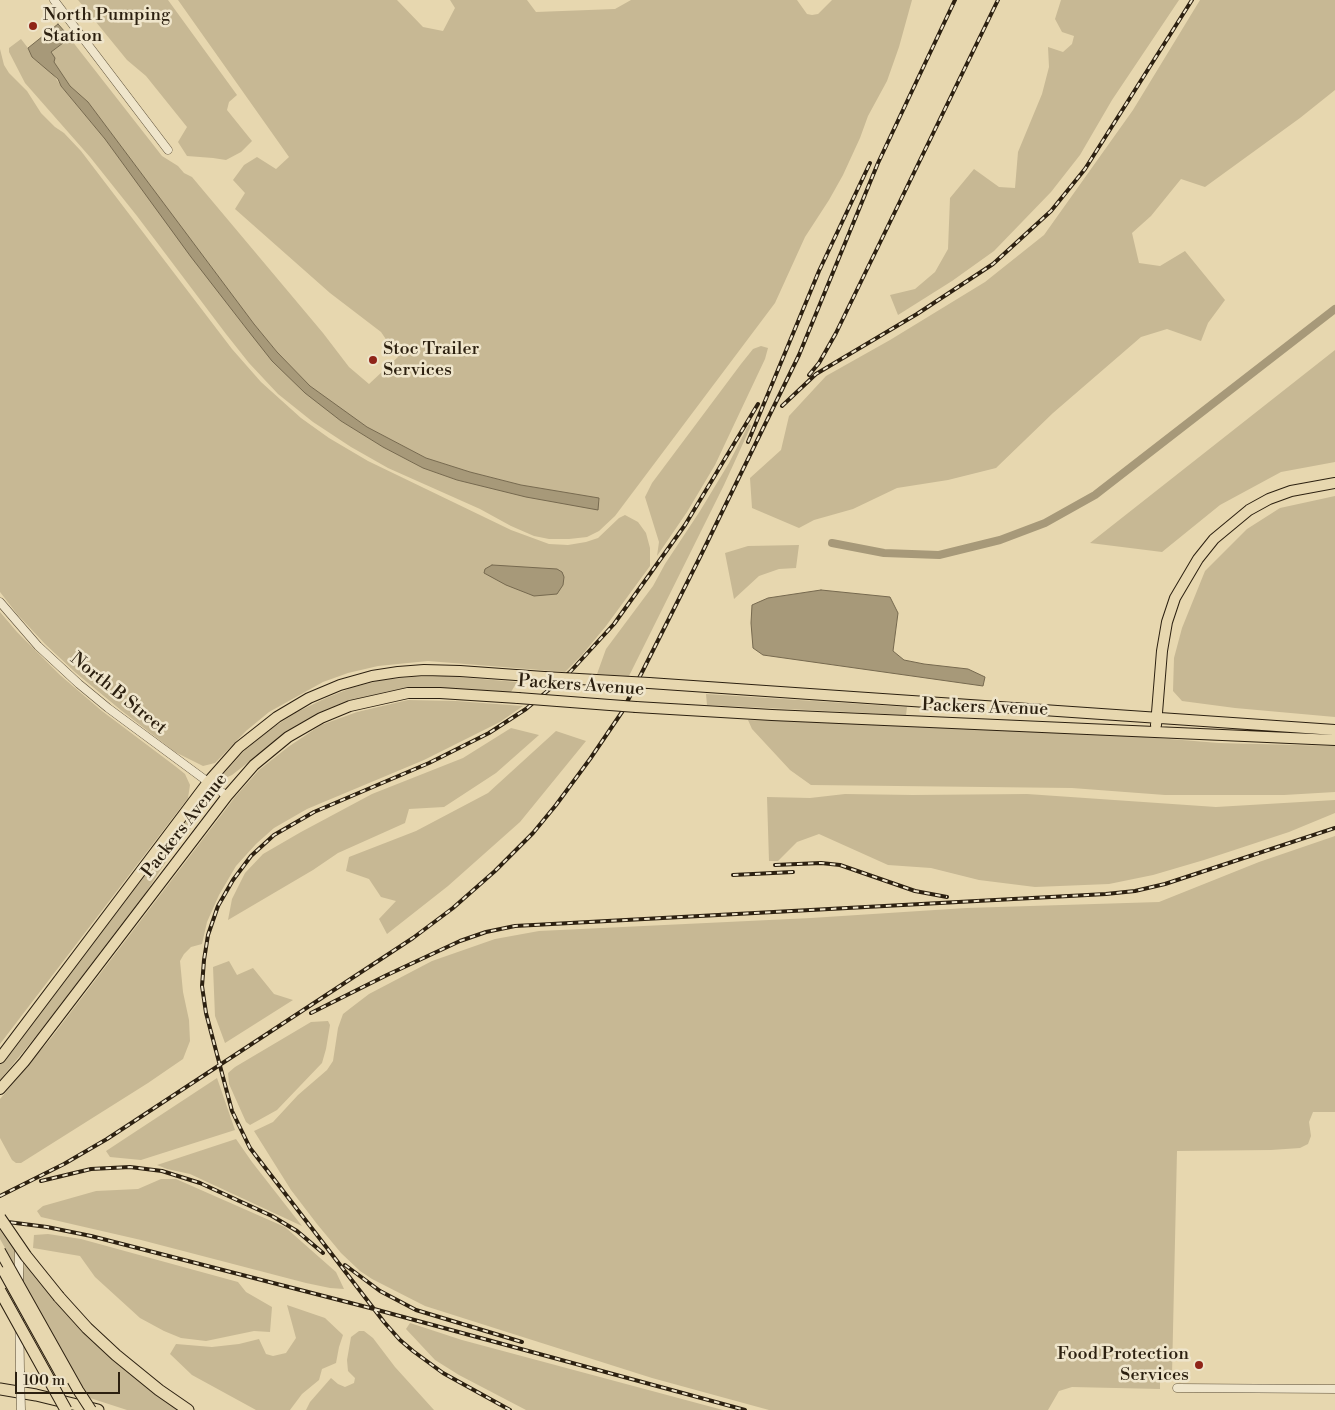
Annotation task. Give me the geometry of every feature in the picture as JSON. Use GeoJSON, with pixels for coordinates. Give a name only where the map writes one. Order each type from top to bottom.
{"type":"FeatureCollection","features":[{"type":"Feature","properties":{"kind":"highway"},"geometry":{"type":"LineString","coordinates":[[0,1218],[26,1256],[87,1328],[116,1355],[159,1390],[188,1410]]}},
{"type":"Feature","properties":{"kind":"highway"},"geometry":{"type":"LineString","coordinates":[[0,1290],[66,1410]]}},
{"type":"Feature","properties":{"kind":"highway"},"geometry":{"type":"LineString","coordinates":[[0,1389],[36,1394],[98,1410]]}},
{"type":"Feature","properties":{"kind":"main road"},"geometry":{"type":"LineString","coordinates":[[1156,732],[1162,651],[1168,622],[1175,598],[1198,559],[1220,534],[1249,510],[1269,499],[1292,491],[1335,483]]}},
{"type":"Feature","properties":{"kind":"main road","name":"Packers Avenue"},"geometry":{"type":"LineString","coordinates":[[0,1058],[208,782],[239,748],[271,722],[309,698],[372,676],[424,670],[460,671],[1335,730]]}},
{"type":"Feature","properties":{"kind":"main road","name":"Packers Avenue"},"geometry":{"type":"LineString","coordinates":[[0,1089],[24,1062],[227,796],[254,765],[288,737],[321,718],[350,706],[408,693],[440,692],[772,715],[1335,740]]}},
{"type":"Feature","properties":{"kind":"main road"},"geometry":{"type":"LineString","coordinates":[[0,1251],[91,1410]]}},
{"type":"Feature","properties":{"kind":"main road"},"geometry":{"type":"LineString","coordinates":[[0,1265],[83,1410]]}},
{"type":"Feature","properties":{"kind":"street"},"geometry":{"type":"LineString","coordinates":[[54,0],[168,150]]}},
{"type":"Feature","properties":{"kind":"street","name":"North B Street"},"geometry":{"type":"LineString","coordinates":[[0,602],[38,646],[79,684],[116,714],[227,796]]}},
{"type":"Feature","properties":{"kind":"street"},"geometry":{"type":"LineString","coordinates":[[19,1243],[21,1410]]}},
{"type":"Feature","properties":{"kind":"street"},"geometry":{"type":"LineString","coordinates":[[1177,1388],[1335,1388]]}},
{"type":"Feature","properties":{"kind":"shaded area"},"geometry":{"type":"Polygon","coordinates":[[[78,0],[168,0],[237,95],[229,102],[227,110],[252,141],[241,152],[226,160],[187,156],[178,142],[187,127],[146,76],[127,60],[78,0]]]}},
{"type":"Feature","properties":{"kind":"shaded area"},"geometry":{"type":"Polygon","coordinates":[[[178,0],[397,0],[423,27],[443,31],[455,8],[450,0],[527,0],[536,12],[615,9],[631,0],[797,0],[807,14],[812,15],[818,14],[832,0],[912,0],[887,81],[868,116],[843,175],[805,237],[775,303],[615,516],[599,531],[587,537],[549,539],[534,536],[511,526],[480,509],[388,468],[313,422],[278,394],[249,363],[90,157],[25,83],[9,52],[9,48],[21,39],[32,57],[53,74],[105,139],[246,328],[341,421],[383,447],[423,468],[457,480],[599,505],[599,498],[521,485],[426,458],[367,427],[346,413],[310,386],[277,352],[88,102],[70,86],[54,62],[51,52],[63,43],[65,32],[162,156],[192,177],[323,333],[349,367],[369,384],[398,357],[381,332],[330,293],[235,209],[245,193],[233,180],[244,165],[257,157],[276,169],[289,157],[178,0]]]}},
{"type":"Feature","properties":{"kind":"shaded area"},"geometry":{"type":"Polygon","coordinates":[[[1061,0],[1179,0],[1112,100],[1080,155],[1051,192],[994,251],[952,281],[898,315],[890,295],[915,289],[935,272],[948,249],[950,198],[974,169],[999,187],[1015,188],[1018,152],[1042,94],[1049,67],[1048,47],[1063,52],[1072,44],[1074,36],[1062,32],[1055,19],[1061,0]]]}},
{"type":"Feature","properties":{"kind":"shaded area"},"geometry":{"type":"Polygon","coordinates":[[[1200,0],[1335,0],[1335,90],[1300,118],[1205,187],[1181,179],[1151,216],[1132,233],[1139,263],[1160,266],[1185,251],[1225,300],[1208,323],[1201,341],[1167,329],[1141,337],[1053,413],[996,468],[948,480],[897,488],[853,509],[814,520],[799,528],[752,508],[750,478],[781,450],[789,416],[826,376],[890,340],[985,282],[1044,235],[1133,110],[1200,0]]]}},
{"type":"Feature","properties":{"kind":"shaded area"},"geometry":{"type":"Polygon","coordinates":[[[58,24],[65,32],[63,43],[51,52],[55,58],[54,62],[70,86],[88,102],[254,324],[277,352],[310,386],[367,427],[426,458],[521,485],[599,498],[598,510],[526,497],[457,480],[423,468],[383,447],[341,421],[305,393],[272,361],[246,328],[191,257],[105,139],[61,86],[58,79],[32,57],[28,48],[58,24]]]}},
{"type":"Feature","properties":{"kind":"shaded area"},"geometry":{"type":"Polygon","coordinates":[[[0,49],[4,65],[9,73],[27,91],[41,113],[81,151],[232,349],[261,382],[301,418],[329,438],[368,461],[511,530],[549,544],[568,545],[598,538],[619,518],[625,515],[638,522],[646,533],[650,548],[650,566],[606,626],[565,672],[428,661],[378,666],[348,673],[323,682],[269,712],[246,731],[215,763],[203,766],[175,752],[122,711],[76,673],[17,614],[0,592],[0,49]]]}},
{"type":"Feature","properties":{"kind":"shaded area"},"geometry":{"type":"Polygon","coordinates":[[[761,346],[768,348],[765,359],[715,465],[687,512],[657,556],[659,542],[645,497],[652,483],[741,364],[753,349],[761,346]]]}},
{"type":"Feature","properties":{"kind":"shaded area"},"geometry":{"type":"Polygon","coordinates":[[[1335,350],[1335,462],[1281,472],[1220,505],[1162,552],[1090,543],[1335,350]]]}},
{"type":"Feature","properties":{"kind":"shaded area"},"geometry":{"type":"Polygon","coordinates":[[[749,424],[751,426],[724,485],[629,676],[597,674],[606,649],[653,586],[729,463],[749,424]]]}},
{"type":"Feature","properties":{"kind":"shaded area"},"geometry":{"type":"Polygon","coordinates":[[[1335,496],[1335,717],[1182,701],[1173,691],[1174,658],[1182,628],[1205,571],[1247,529],[1280,508],[1335,496]]]}},
{"type":"Feature","properties":{"kind":"shaded area"},"geometry":{"type":"Polygon","coordinates":[[[799,545],[796,568],[779,569],[759,576],[734,599],[725,553],[748,546],[799,545]]]}},
{"type":"Feature","properties":{"kind":"shaded area"},"geometry":{"type":"Polygon","coordinates":[[[492,565],[557,569],[562,572],[564,577],[563,585],[557,594],[534,596],[506,585],[484,573],[485,569],[492,565]]]}},
{"type":"Feature","properties":{"kind":"shaded area"},"geometry":{"type":"Polygon","coordinates":[[[821,590],[890,597],[898,613],[893,651],[904,660],[968,669],[985,677],[983,686],[763,655],[753,648],[752,605],[768,598],[821,590]]]}},
{"type":"Feature","properties":{"kind":"shaded area"},"geometry":{"type":"Polygon","coordinates":[[[0,612],[60,675],[102,711],[185,774],[190,785],[188,798],[0,1044],[0,612]]]}},
{"type":"Feature","properties":{"kind":"shaded area"},"geometry":{"type":"Polygon","coordinates":[[[446,676],[517,682],[511,692],[425,688],[390,691],[353,700],[291,729],[232,775],[223,779],[220,778],[244,751],[269,730],[297,712],[326,698],[351,688],[381,680],[446,676]]]}},
{"type":"Feature","properties":{"kind":"shaded area"},"geometry":{"type":"Polygon","coordinates":[[[706,694],[907,707],[906,715],[707,705],[706,694]]]}},
{"type":"Feature","properties":{"kind":"shaded area"},"geometry":{"type":"Polygon","coordinates":[[[408,700],[456,701],[523,706],[500,722],[424,760],[307,809],[274,828],[236,866],[219,895],[207,922],[202,944],[191,947],[180,961],[183,992],[189,1020],[190,1041],[183,1059],[21,1163],[16,1163],[12,1160],[0,1138],[0,1099],[51,1038],[235,797],[259,770],[288,747],[321,725],[357,712],[408,700]]]}},
{"type":"Feature","properties":{"kind":"shaded area"},"geometry":{"type":"Polygon","coordinates":[[[748,720],[970,726],[1058,730],[1219,743],[1335,746],[1335,792],[1284,795],[1165,795],[1072,788],[811,785],[790,770],[752,729],[748,720]]]}},
{"type":"Feature","properties":{"kind":"shaded area"},"geometry":{"type":"Polygon","coordinates":[[[511,728],[539,735],[496,773],[444,807],[409,809],[405,823],[338,853],[313,870],[228,920],[232,899],[245,873],[263,854],[372,794],[463,758],[511,728]]]}},
{"type":"Feature","properties":{"kind":"shaded area"},"geometry":{"type":"Polygon","coordinates":[[[556,731],[586,741],[520,822],[448,886],[387,934],[379,919],[396,901],[381,897],[369,879],[346,871],[349,857],[416,831],[488,793],[556,731]]]}},
{"type":"Feature","properties":{"kind":"shaded area"},"geometry":{"type":"Polygon","coordinates":[[[845,794],[1027,794],[1216,807],[1335,800],[1335,813],[1289,832],[1204,860],[1153,875],[1109,884],[1035,887],[979,880],[931,868],[888,865],[819,834],[797,842],[778,861],[769,861],[767,797],[810,798],[845,794]]]}},
{"type":"Feature","properties":{"kind":"shaded area"},"geometry":{"type":"Polygon","coordinates":[[[198,804],[201,804],[202,807],[197,820],[169,857],[139,903],[0,1080],[0,1064],[198,804]]]}},
{"type":"Feature","properties":{"kind":"shaded area"},"geometry":{"type":"Polygon","coordinates":[[[1335,836],[1335,1112],[1313,1112],[1309,1122],[1311,1136],[1308,1144],[1300,1148],[1177,1151],[1172,1375],[1160,1375],[1160,1389],[1072,1387],[1059,1391],[1048,1410],[769,1410],[652,1378],[425,1306],[372,1279],[360,1271],[341,1253],[317,1224],[291,1190],[254,1131],[273,1122],[298,1095],[327,1070],[333,1061],[338,1028],[343,1014],[369,994],[432,961],[495,939],[539,931],[811,918],[966,908],[1159,902],[1259,862],[1335,836]]]}},
{"type":"Feature","properties":{"kind":"shaded area"},"geometry":{"type":"Polygon","coordinates":[[[229,961],[237,975],[253,968],[274,994],[293,1000],[225,1043],[215,1016],[213,967],[229,961]]]}},
{"type":"Feature","properties":{"kind":"shaded area"},"geometry":{"type":"Polygon","coordinates":[[[328,1021],[330,1025],[322,1063],[277,1110],[250,1125],[246,1122],[229,1084],[228,1073],[311,1022],[328,1021]]]}},
{"type":"Feature","properties":{"kind":"shaded area"},"geometry":{"type":"Polygon","coordinates":[[[217,1078],[235,1130],[141,1160],[110,1157],[106,1151],[217,1078]]]}},
{"type":"Feature","properties":{"kind":"shaded area"},"geometry":{"type":"Polygon","coordinates":[[[236,1139],[302,1226],[190,1174],[157,1165],[236,1139]]]}},
{"type":"Feature","properties":{"kind":"shaded area"},"geometry":{"type":"Polygon","coordinates":[[[161,1179],[176,1179],[285,1227],[336,1272],[344,1289],[306,1283],[141,1240],[41,1217],[37,1211],[43,1206],[96,1191],[138,1189],[161,1179]]]}},
{"type":"Feature","properties":{"kind":"shaded area"},"geometry":{"type":"Polygon","coordinates":[[[0,1226],[15,1247],[14,1264],[0,1239],[0,1226]]]}},
{"type":"Feature","properties":{"kind":"shaded area"},"geometry":{"type":"Polygon","coordinates":[[[48,1234],[81,1239],[238,1282],[246,1292],[272,1307],[270,1332],[254,1331],[206,1341],[181,1338],[164,1331],[140,1318],[95,1277],[80,1256],[33,1248],[34,1235],[48,1234]]]}},
{"type":"Feature","properties":{"kind":"shaded area"},"geometry":{"type":"Polygon","coordinates":[[[25,1261],[180,1410],[127,1410],[90,1398],[73,1372],[22,1280],[25,1261]]]}},
{"type":"Feature","properties":{"kind":"shaded area"},"geometry":{"type":"Polygon","coordinates":[[[287,1305],[325,1318],[343,1335],[336,1363],[322,1369],[319,1380],[302,1394],[290,1410],[256,1410],[192,1375],[170,1354],[176,1344],[212,1347],[239,1344],[259,1339],[266,1354],[273,1356],[286,1353],[296,1338],[287,1305]]]}},
{"type":"Feature","properties":{"kind":"shaded area"},"geometry":{"type":"Polygon","coordinates":[[[410,1323],[462,1340],[723,1410],[526,1410],[459,1375],[435,1360],[406,1329],[410,1323]]]}},
{"type":"Feature","properties":{"kind":"shaded area"},"geometry":{"type":"Polygon","coordinates":[[[359,1331],[364,1331],[373,1338],[395,1367],[434,1410],[306,1410],[310,1402],[331,1378],[345,1387],[354,1383],[355,1378],[348,1371],[347,1360],[351,1337],[359,1331]]]}},
{"type":"Feature","properties":{"kind":"waterway"},"geometry":{"type":"LineString","coordinates":[[832,543],[884,553],[939,555],[1000,540],[1045,523],[1095,495],[1335,309]]}},
{"type":"Feature","properties":{"kind":"railway"},"geometry":{"type":"LineString","coordinates":[[0,1196],[64,1164],[107,1139],[413,938],[453,908],[495,871],[533,833],[556,805],[622,712],[701,555],[799,355],[878,163],[955,0]]}},
{"type":"Feature","properties":{"kind":"railway"},"geometry":{"type":"LineString","coordinates":[[809,375],[819,363],[836,333],[998,0]]}},
{"type":"Feature","properties":{"kind":"railway"},"geometry":{"type":"LineString","coordinates":[[782,406],[816,374],[917,314],[993,264],[1051,211],[1085,169],[1192,0]]}},
{"type":"Feature","properties":{"kind":"railway"},"geometry":{"type":"LineString","coordinates":[[748,442],[819,271],[870,163]]}},
{"type":"Feature","properties":{"kind":"railway"},"geometry":{"type":"LineString","coordinates":[[510,1410],[443,1373],[400,1340],[384,1322],[250,1148],[232,1111],[206,1013],[202,986],[208,935],[218,906],[233,880],[251,856],[274,835],[314,812],[429,763],[489,733],[526,709],[570,672],[614,624],[685,525],[758,404]]}},
{"type":"Feature","properties":{"kind":"railway"},"geometry":{"type":"LineString","coordinates":[[311,1013],[460,941],[486,932],[515,926],[1135,891],[1165,884],[1335,828]]}},
{"type":"Feature","properties":{"kind":"railway"},"geometry":{"type":"LineString","coordinates":[[775,865],[821,863],[840,865],[915,891],[947,897]]}},
{"type":"Feature","properties":{"kind":"railway"},"geometry":{"type":"LineString","coordinates":[[733,875],[793,872]]}},
{"type":"Feature","properties":{"kind":"railway"},"geometry":{"type":"LineString","coordinates":[[41,1181],[91,1169],[130,1167],[162,1171],[200,1183],[272,1216],[297,1231],[323,1253]]}},
{"type":"Feature","properties":{"kind":"railway"},"geometry":{"type":"LineString","coordinates":[[0,1221],[47,1227],[91,1236],[374,1309],[745,1410]]}},
{"type":"Feature","properties":{"kind":"railway"},"geometry":{"type":"LineString","coordinates":[[345,1265],[380,1291],[416,1310],[522,1342]]}},
{"type":"Feature","properties":{"kind":"place","name":"North Pumping Station"},"geometry":{"type":"Point","coordinates":[33,26]}},
{"type":"Feature","properties":{"kind":"place","name":"Stoc Trailer Services"},"geometry":{"type":"Point","coordinates":[373,360]}},
{"type":"Feature","properties":{"kind":"place","name":"Food Protection Services"},"geometry":{"type":"Point","coordinates":[1199,1365]}}]}
